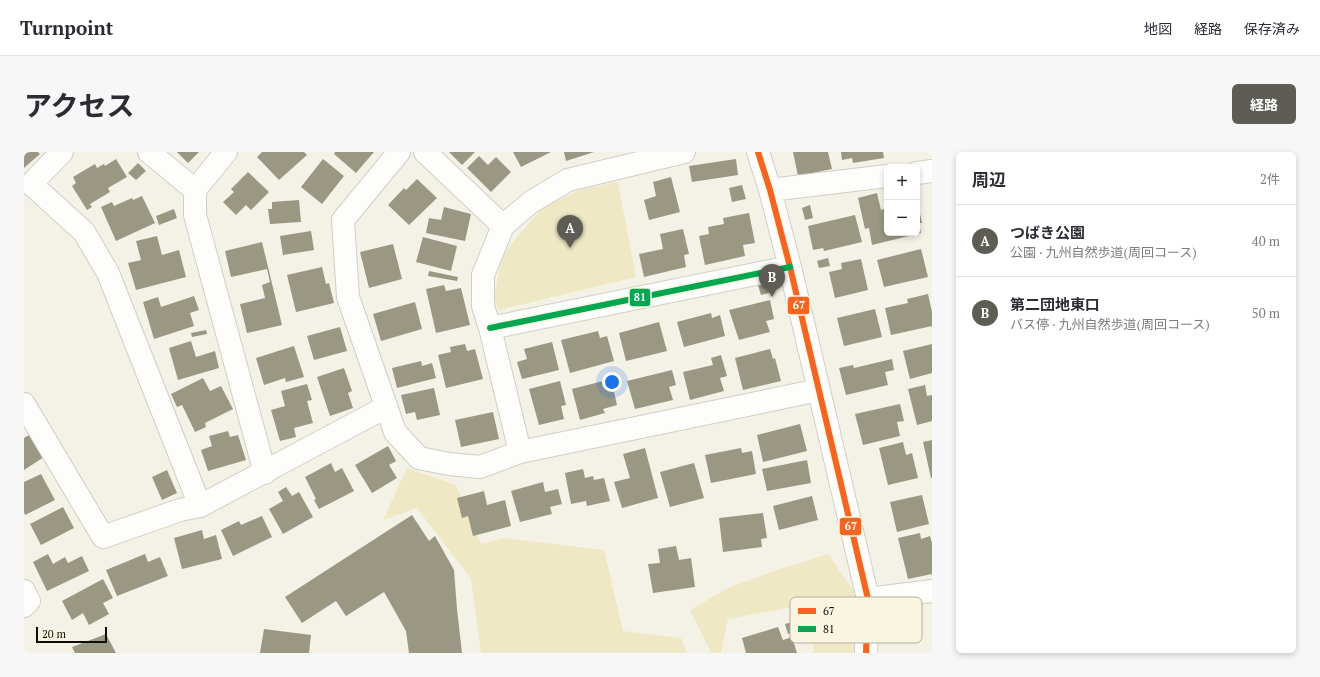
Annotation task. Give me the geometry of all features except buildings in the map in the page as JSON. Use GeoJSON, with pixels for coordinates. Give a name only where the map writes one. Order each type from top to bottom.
{"type":"FeatureCollection","features":[{"type":"Feature","properties":{"kind":"street"},"geometry":{"type":"LineString","coordinates":[[62,152],[28,187],[84,232],[108,273],[200,506]]}},
{"type":"Feature","properties":{"kind":"street"},"geometry":{"type":"LineString","coordinates":[[149,152],[195,190]]}},
{"type":"Feature","properties":{"kind":"street"},"geometry":{"type":"LineString","coordinates":[[226,152],[195,190],[195,215],[265,473]]}},
{"type":"Feature","properties":{"kind":"street"},"geometry":{"type":"LineString","coordinates":[[399,152],[343,220],[348,297],[395,432],[419,458],[449,464],[480,467],[520,452],[819,390]]}},
{"type":"Feature","properties":{"kind":"street"},"geometry":{"type":"LineString","coordinates":[[425,152],[503,226]]}},
{"type":"Feature","properties":{"kind":"street"},"geometry":{"type":"LineString","coordinates":[[520,452],[490,328],[483,306],[483,275],[503,226],[531,202],[568,180],[684,152]]}},
{"type":"Feature","properties":{"kind":"street"},"geometry":{"type":"LineString","coordinates":[[758,152],[770,190],[790,267],[868,597]]}},
{"type":"Feature","properties":{"kind":"street"},"geometry":{"type":"LineString","coordinates":[[770,190],[884,176]]}},
{"type":"Feature","properties":{"kind":"street"},"geometry":{"type":"LineString","coordinates":[[490,328],[790,267]]}},
{"type":"Feature","properties":{"kind":"street"},"geometry":{"type":"LineString","coordinates":[[24,404],[104,537],[180,510],[200,506],[265,473],[386,407]]}},
{"type":"Feature","properties":{"kind":"street"},"geometry":{"type":"LineString","coordinates":[[24,591],[29,601],[24,606]]}},
{"type":"Feature","properties":{"kind":"street"},"geometry":{"type":"LineString","coordinates":[[884,597],[932,591]]}},
{"type":"Feature","properties":{"kind":"street"},"geometry":{"type":"LineString","coordinates":[[866,643],[866,653]]}},
{"type":"Feature","properties":{"kind":"shaded area"},"geometry":{"type":"Polygon","coordinates":[[[618,182],[636,277],[499,310],[494,297],[502,257],[516,238],[543,207],[579,190],[618,182]]]}},
{"type":"Feature","properties":{"kind":"shaded area"},"geometry":{"type":"Polygon","coordinates":[[[407,468],[456,485],[481,544],[504,538],[604,550],[623,631],[681,638],[687,653],[481,653],[471,579],[417,508],[383,520],[407,468]]]}},
{"type":"Feature","properties":{"kind":"shaded area"},"geometry":{"type":"Polygon","coordinates":[[[828,554],[856,594],[856,597],[790,597],[790,607],[728,619],[721,653],[711,653],[690,610],[728,588],[777,570],[828,554]]]}},
{"type":"Feature","properties":{"kind":"shaded area"},"geometry":{"type":"Polygon","coordinates":[[[813,643],[858,643],[859,653],[813,653],[813,643]]]}},
{"type":"Feature","properties":{"kind":"transit line","name":"67"},"geometry":{"type":"LineString","coordinates":[[758,152],[770,190],[790,267],[868,597]]}},
{"type":"Feature","properties":{"kind":"transit line","name":"81"},"geometry":{"type":"LineString","coordinates":[[490,328],[790,267]]}},
{"type":"Feature","properties":{"kind":"transit line","name":"67"},"geometry":{"type":"LineString","coordinates":[[866,643],[866,653]]}},
{"type":"Feature","properties":{"kind":"place","name":"つばき公園"},"geometry":{"type":"Point","coordinates":[570,248]}},
{"type":"Feature","properties":{"kind":"place","name":"第二団地東口"},"geometry":{"type":"Point","coordinates":[772,297]}}]}
